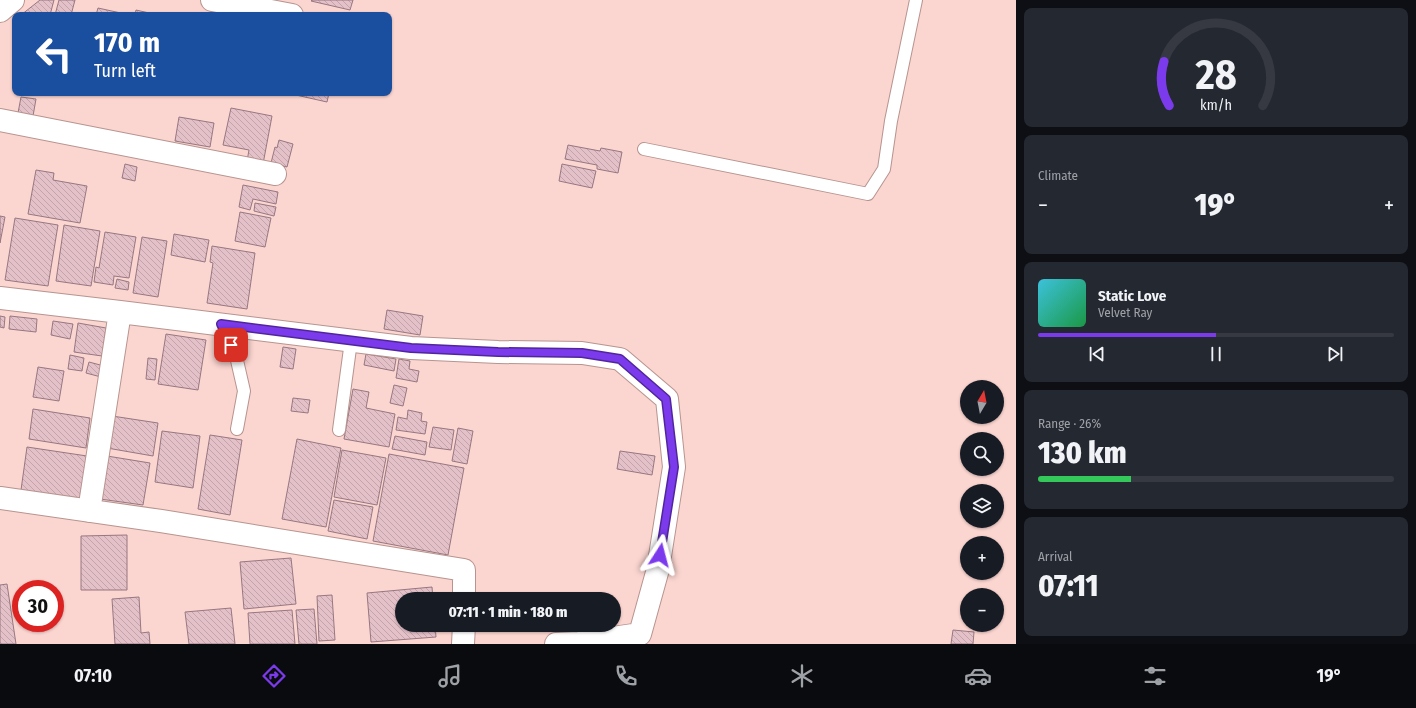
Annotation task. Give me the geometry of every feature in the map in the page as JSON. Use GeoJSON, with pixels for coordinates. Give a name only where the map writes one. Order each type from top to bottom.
{"type":"FeatureCollection","features":[{"type":"Feature","properties":{"kind":"street"},"geometry":{"type":"LineString","coordinates":[[0,11],[13,0]]}},
{"type":"Feature","properties":{"kind":"street"},"geometry":{"type":"LineString","coordinates":[[212,0],[276,12]]}},
{"type":"Feature","properties":{"kind":"street"},"geometry":{"type":"LineString","coordinates":[[0,120],[276,174]]}},
{"type":"Feature","properties":{"kind":"street"},"geometry":{"type":"LineString","coordinates":[[0,298],[411,348],[498,352],[582,353],[620,359],[666,399],[674,467],[658,570],[640,634],[579,643],[556,644]]}},
{"type":"Feature","properties":{"kind":"street"},"geometry":{"type":"LineString","coordinates":[[89,512],[120,312]]}},
{"type":"Feature","properties":{"kind":"street"},"geometry":{"type":"LineString","coordinates":[[0,498],[89,512],[161,521],[464,570],[464,592]]}},
{"type":"Feature","properties":{"kind":"street"},"geometry":{"type":"LineString","coordinates":[[463,644],[464,632]]}},
{"type":"Feature","properties":{"kind":"lane"},"geometry":{"type":"LineString","coordinates":[[644,149],[868,194],[884,170],[892,121],[916,0]]}},
{"type":"Feature","properties":{"kind":"lane"},"geometry":{"type":"LineString","coordinates":[[221,324],[236,356],[244,391],[237,429]]}},
{"type":"Feature","properties":{"kind":"lane"},"geometry":{"type":"LineString","coordinates":[[338,430],[351,341]]}},
{"type":"Feature","properties":{"kind":"building"},"geometry":{"type":"Polygon","coordinates":[[[40,0],[54,0],[51,12],[25,12],[40,0]]]}},
{"type":"Feature","properties":{"kind":"building"},"geometry":{"type":"Polygon","coordinates":[[[59,0],[75,0],[72,12],[56,12],[59,0]]]}},
{"type":"Feature","properties":{"kind":"building"},"geometry":{"type":"Polygon","coordinates":[[[353,0],[350,10],[311,1],[353,0]]]}},
{"type":"Feature","properties":{"kind":"building"},"geometry":{"type":"Polygon","coordinates":[[[98,8],[116,12],[97,12],[98,8]]]}},
{"type":"Feature","properties":{"kind":"building"},"geometry":{"type":"Polygon","coordinates":[[[300,96],[328,96],[327,102],[300,96]]]}},
{"type":"Feature","properties":{"kind":"building"},"geometry":{"type":"Polygon","coordinates":[[[21,97],[36,99],[33,116],[18,113],[21,97]]]}},
{"type":"Feature","properties":{"kind":"building"},"geometry":{"type":"Polygon","coordinates":[[[231,108],[272,116],[263,164],[247,161],[249,150],[223,145],[231,108]]]}},
{"type":"Feature","properties":{"kind":"building"},"geometry":{"type":"Polygon","coordinates":[[[179,117],[214,123],[210,147],[175,141],[179,117]]]}},
{"type":"Feature","properties":{"kind":"building"},"geometry":{"type":"Polygon","coordinates":[[[279,140],[293,144],[287,167],[271,163],[275,147],[277,148],[279,140]]]}},
{"type":"Feature","properties":{"kind":"building"},"geometry":{"type":"Polygon","coordinates":[[[568,145],[600,151],[601,148],[622,152],[618,173],[597,169],[597,165],[565,159],[568,145]]]}},
{"type":"Feature","properties":{"kind":"building"},"geometry":{"type":"Polygon","coordinates":[[[125,164],[137,167],[135,181],[122,178],[125,164]]]}},
{"type":"Feature","properties":{"kind":"building"},"geometry":{"type":"Polygon","coordinates":[[[562,164],[596,171],[592,188],[559,181],[562,164]]]}},
{"type":"Feature","properties":{"kind":"building"},"geometry":{"type":"Polygon","coordinates":[[[36,170],[54,173],[53,180],[87,186],[80,223],[28,214],[36,170]]]}},
{"type":"Feature","properties":{"kind":"building"},"geometry":{"type":"Polygon","coordinates":[[[243,185],[278,192],[276,204],[253,199],[250,210],[239,207],[243,185]]]}},
{"type":"Feature","properties":{"kind":"building"},"geometry":{"type":"Polygon","coordinates":[[[255,203],[276,207],[274,216],[254,211],[255,203]]]}},
{"type":"Feature","properties":{"kind":"building"},"geometry":{"type":"Polygon","coordinates":[[[240,212],[271,218],[265,247],[235,241],[240,212]]]}},
{"type":"Feature","properties":{"kind":"building"},"geometry":{"type":"Polygon","coordinates":[[[0,216],[5,217],[0,243],[0,216]]]}},
{"type":"Feature","properties":{"kind":"building"},"geometry":{"type":"Polygon","coordinates":[[[15,218],[58,225],[48,286],[5,280],[15,218]]]}},
{"type":"Feature","properties":{"kind":"building"},"geometry":{"type":"Polygon","coordinates":[[[64,225],[100,231],[91,286],[56,281],[64,225]]]}},
{"type":"Feature","properties":{"kind":"building"},"geometry":{"type":"Polygon","coordinates":[[[105,232],[136,237],[129,278],[114,276],[113,285],[94,282],[96,267],[99,268],[105,232]]]}},
{"type":"Feature","properties":{"kind":"building"},"geometry":{"type":"Polygon","coordinates":[[[174,234],[209,240],[205,262],[171,255],[174,234]]]}},
{"type":"Feature","properties":{"kind":"building"},"geometry":{"type":"Polygon","coordinates":[[[142,237],[167,241],[158,297],[133,293],[142,237]]]}},
{"type":"Feature","properties":{"kind":"building"},"geometry":{"type":"Polygon","coordinates":[[[212,246],[255,253],[247,309],[207,303],[213,263],[210,262],[212,246]]]}},
{"type":"Feature","properties":{"kind":"building"},"geometry":{"type":"Polygon","coordinates":[[[117,279],[129,282],[128,290],[115,288],[117,279]]]}},
{"type":"Feature","properties":{"kind":"building"},"geometry":{"type":"Polygon","coordinates":[[[387,310],[423,316],[420,335],[384,329],[387,310]]]}},
{"type":"Feature","properties":{"kind":"building"},"geometry":{"type":"Polygon","coordinates":[[[0,316],[5,317],[4,328],[0,327],[0,316]]]}},
{"type":"Feature","properties":{"kind":"building"},"geometry":{"type":"Polygon","coordinates":[[[10,316],[37,319],[36,332],[9,329],[10,316]]]}},
{"type":"Feature","properties":{"kind":"building"},"geometry":{"type":"Polygon","coordinates":[[[53,321],[73,324],[70,339],[51,335],[53,321]]]}},
{"type":"Feature","properties":{"kind":"building"},"geometry":{"type":"Polygon","coordinates":[[[78,323],[106,328],[102,356],[74,352],[78,323]]]}},
{"type":"Feature","properties":{"kind":"building"},"geometry":{"type":"Polygon","coordinates":[[[166,334],[206,340],[198,390],[158,384],[166,334]]]}},
{"type":"Feature","properties":{"kind":"building"},"geometry":{"type":"Polygon","coordinates":[[[283,347],[296,349],[293,369],[280,367],[283,347]]]}},
{"type":"Feature","properties":{"kind":"building"},"geometry":{"type":"Polygon","coordinates":[[[366,354],[396,359],[394,371],[364,365],[366,354]]]}},
{"type":"Feature","properties":{"kind":"building"},"geometry":{"type":"Polygon","coordinates":[[[70,355],[84,358],[82,371],[68,369],[70,355]]]}},
{"type":"Feature","properties":{"kind":"building"},"geometry":{"type":"Polygon","coordinates":[[[148,358],[157,359],[155,380],[146,379],[148,358]]]}},
{"type":"Feature","properties":{"kind":"building"},"geometry":{"type":"Polygon","coordinates":[[[399,359],[410,361],[409,369],[419,371],[417,382],[396,378],[399,359]]]}},
{"type":"Feature","properties":{"kind":"building"},"geometry":{"type":"Polygon","coordinates":[[[89,362],[104,366],[101,377],[86,373],[89,362]]]}},
{"type":"Feature","properties":{"kind":"building"},"geometry":{"type":"Polygon","coordinates":[[[38,367],[64,371],[59,401],[33,397],[38,367]]]}},
{"type":"Feature","properties":{"kind":"building"},"geometry":{"type":"Polygon","coordinates":[[[394,385],[407,388],[403,406],[390,403],[394,385]]]}},
{"type":"Feature","properties":{"kind":"building"},"geometry":{"type":"Polygon","coordinates":[[[353,389],[369,392],[366,408],[395,414],[389,447],[344,439],[353,389]]]}},
{"type":"Feature","properties":{"kind":"building"},"geometry":{"type":"Polygon","coordinates":[[[293,398],[310,400],[308,413],[291,411],[293,398]]]}},
{"type":"Feature","properties":{"kind":"building"},"geometry":{"type":"Polygon","coordinates":[[[33,409],[90,418],[86,448],[29,439],[33,409]]]}},
{"type":"Feature","properties":{"kind":"building"},"geometry":{"type":"Polygon","coordinates":[[[408,410],[422,413],[421,421],[427,422],[425,434],[396,430],[398,417],[407,419],[408,410]]]}},
{"type":"Feature","properties":{"kind":"building"},"geometry":{"type":"Polygon","coordinates":[[[112,416],[158,423],[153,456],[107,448],[112,416]]]}},
{"type":"Feature","properties":{"kind":"building"},"geometry":{"type":"Polygon","coordinates":[[[433,427],[454,430],[451,450],[429,447],[433,427]]]}},
{"type":"Feature","properties":{"kind":"building"},"geometry":{"type":"Polygon","coordinates":[[[458,428],[473,431],[467,464],[452,461],[458,428]]]}},
{"type":"Feature","properties":{"kind":"building"},"geometry":{"type":"Polygon","coordinates":[[[162,431],[200,436],[193,488],[155,482],[162,431]]]}},
{"type":"Feature","properties":{"kind":"building"},"geometry":{"type":"Polygon","coordinates":[[[210,435],[242,440],[230,515],[198,509],[210,435]]]}},
{"type":"Feature","properties":{"kind":"building"},"geometry":{"type":"Polygon","coordinates":[[[395,436],[427,442],[425,455],[392,449],[395,436]]]}},
{"type":"Feature","properties":{"kind":"building"},"geometry":{"type":"Polygon","coordinates":[[[297,439],[341,448],[326,527],[282,519],[297,439]]]}},
{"type":"Feature","properties":{"kind":"building"},"geometry":{"type":"Polygon","coordinates":[[[27,447],[87,456],[81,500],[21,490],[27,447]]]}},
{"type":"Feature","properties":{"kind":"building"},"geometry":{"type":"Polygon","coordinates":[[[342,450],[386,458],[377,505],[334,497],[342,450]]]}},
{"type":"Feature","properties":{"kind":"building"},"geometry":{"type":"Polygon","coordinates":[[[620,451],[655,456],[652,475],[617,469],[620,451]]]}},
{"type":"Feature","properties":{"kind":"building"},"geometry":{"type":"Polygon","coordinates":[[[389,454],[464,468],[448,555],[373,541],[389,454]]]}},
{"type":"Feature","properties":{"kind":"building"},"geometry":{"type":"Polygon","coordinates":[[[107,456],[150,463],[143,505],[100,499],[107,456]]]}},
{"type":"Feature","properties":{"kind":"building"},"geometry":{"type":"Polygon","coordinates":[[[334,500],[373,507],[367,539],[328,531],[334,500]]]}},
{"type":"Feature","properties":{"kind":"building"},"geometry":{"type":"Polygon","coordinates":[[[127,535],[127,590],[81,590],[81,536],[127,535]]]}},
{"type":"Feature","properties":{"kind":"building"},"geometry":{"type":"Polygon","coordinates":[[[291,558],[296,604],[244,609],[240,562],[291,558]]]}},
{"type":"Feature","properties":{"kind":"building"},"geometry":{"type":"Polygon","coordinates":[[[7,584],[12,617],[12,632],[14,632],[16,644],[0,644],[0,585],[7,584]]]}},
{"type":"Feature","properties":{"kind":"building"},"geometry":{"type":"Polygon","coordinates":[[[432,587],[432,592],[395,592],[395,632],[436,632],[436,637],[371,642],[367,593],[432,587]]]}},
{"type":"Feature","properties":{"kind":"building"},"geometry":{"type":"Polygon","coordinates":[[[332,595],[335,640],[319,641],[317,596],[332,595]]]}},
{"type":"Feature","properties":{"kind":"building"},"geometry":{"type":"Polygon","coordinates":[[[139,597],[141,633],[149,632],[150,644],[115,644],[112,599],[139,597]]]}},
{"type":"Feature","properties":{"kind":"building"},"geometry":{"type":"Polygon","coordinates":[[[231,608],[235,644],[189,644],[185,612],[231,608]]]}},
{"type":"Feature","properties":{"kind":"building"},"geometry":{"type":"Polygon","coordinates":[[[314,609],[317,644],[299,644],[296,610],[314,609]]]}},
{"type":"Feature","properties":{"kind":"building"},"geometry":{"type":"Polygon","coordinates":[[[292,610],[295,644],[250,644],[248,613],[292,610]]]}},
{"type":"Feature","properties":{"kind":"building"},"geometry":{"type":"Polygon","coordinates":[[[953,630],[960,631],[960,632],[974,632],[973,644],[951,644],[953,630]]]}},
{"type":"Feature","properties":{"kind":"route"},"geometry":{"type":"LineString","coordinates":[[231,345],[221,324],[411,348],[498,352],[582,353],[620,359],[666,399],[674,467],[660,555]]}}]}
